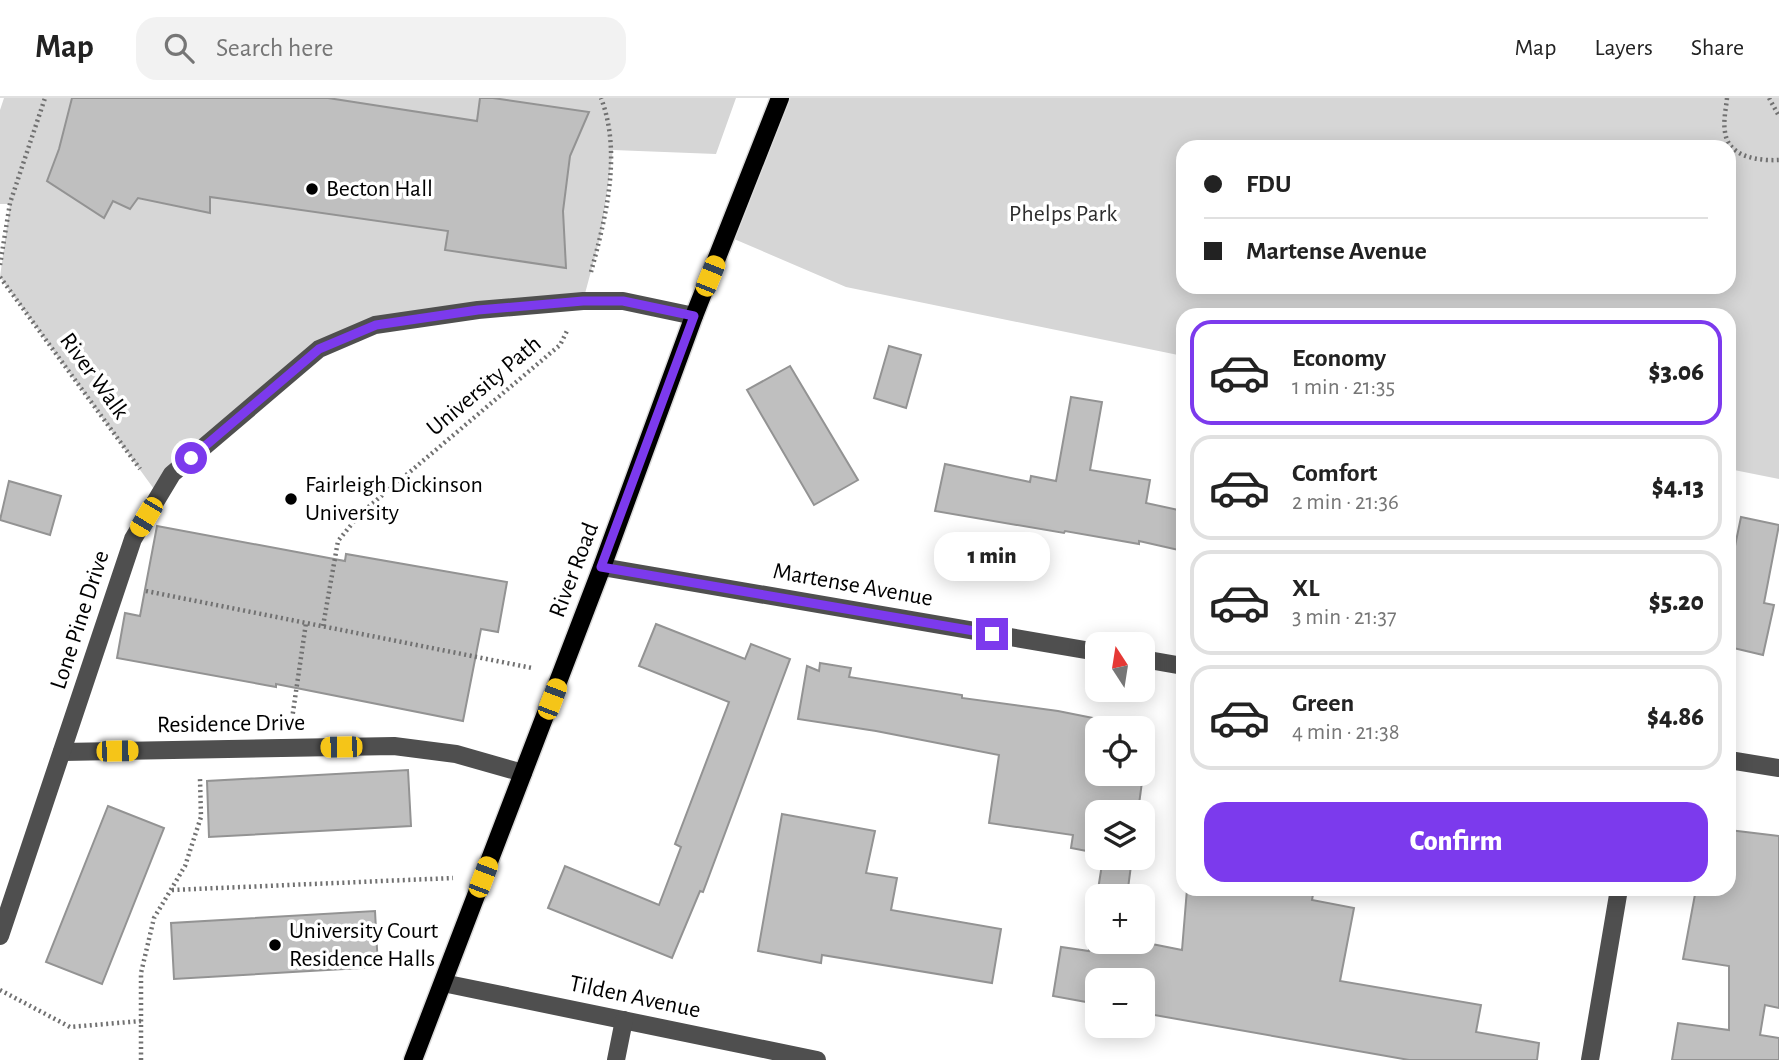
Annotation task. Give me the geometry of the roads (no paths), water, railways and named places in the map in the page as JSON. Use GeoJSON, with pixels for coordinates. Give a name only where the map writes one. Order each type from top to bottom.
{"type":"FeatureCollection","features":[{"type":"Feature","properties":{"kind":"main road","name":"River Road"},"geometry":{"type":"LineString","coordinates":[[413,1060],[694,316],[780,98]]}},
{"type":"Feature","properties":{"kind":"street","name":"Lone Pine Drive"},"geometry":{"type":"LineString","coordinates":[[0,936],[133,539],[172,474],[319,349],[376,325],[478,310],[583,301],[623,301],[694,316]]}},
{"type":"Feature","properties":{"kind":"street","name":"Martense Avenue"},"geometry":{"type":"LineString","coordinates":[[601,567],[1085,650]]}},
{"type":"Feature","properties":{"kind":"street"},"geometry":{"type":"LineString","coordinates":[[1155,661],[1176,665]]}},
{"type":"Feature","properties":{"kind":"street","name":"Residence Drive"},"geometry":{"type":"LineString","coordinates":[[62,752],[394,746],[456,754],[523,773]]}},
{"type":"Feature","properties":{"kind":"street"},"geometry":{"type":"LineString","coordinates":[[1736,761],[1779,768]]}},
{"type":"Feature","properties":{"kind":"street"},"geometry":{"type":"LineString","coordinates":[[1590,1060],[1618,896]]}},
{"type":"Feature","properties":{"kind":"street","name":"Tilden Avenue"},"geometry":{"type":"LineString","coordinates":[[443,983],[817,1060]]}},
{"type":"Feature","properties":{"kind":"street"},"geometry":{"type":"LineString","coordinates":[[616,1060],[624,1020]]}},
{"type":"Feature","properties":{"kind":"place","name":"Becton Hall"},"geometry":{"type":"Point","coordinates":[312,189]}},
{"type":"Feature","properties":{"kind":"place","name":"Fairleigh Dickinson University"},"geometry":{"type":"Point","coordinates":[291,499]}},
{"type":"Feature","properties":{"kind":"place","name":"University Court Residence Halls"},"geometry":{"type":"Point","coordinates":[275,945]}},
{"type":"Feature","properties":{"kind":"park label","name":"Phelps Park"},"geometry":{"type":"Point","coordinates":[1063,214]}}]}
